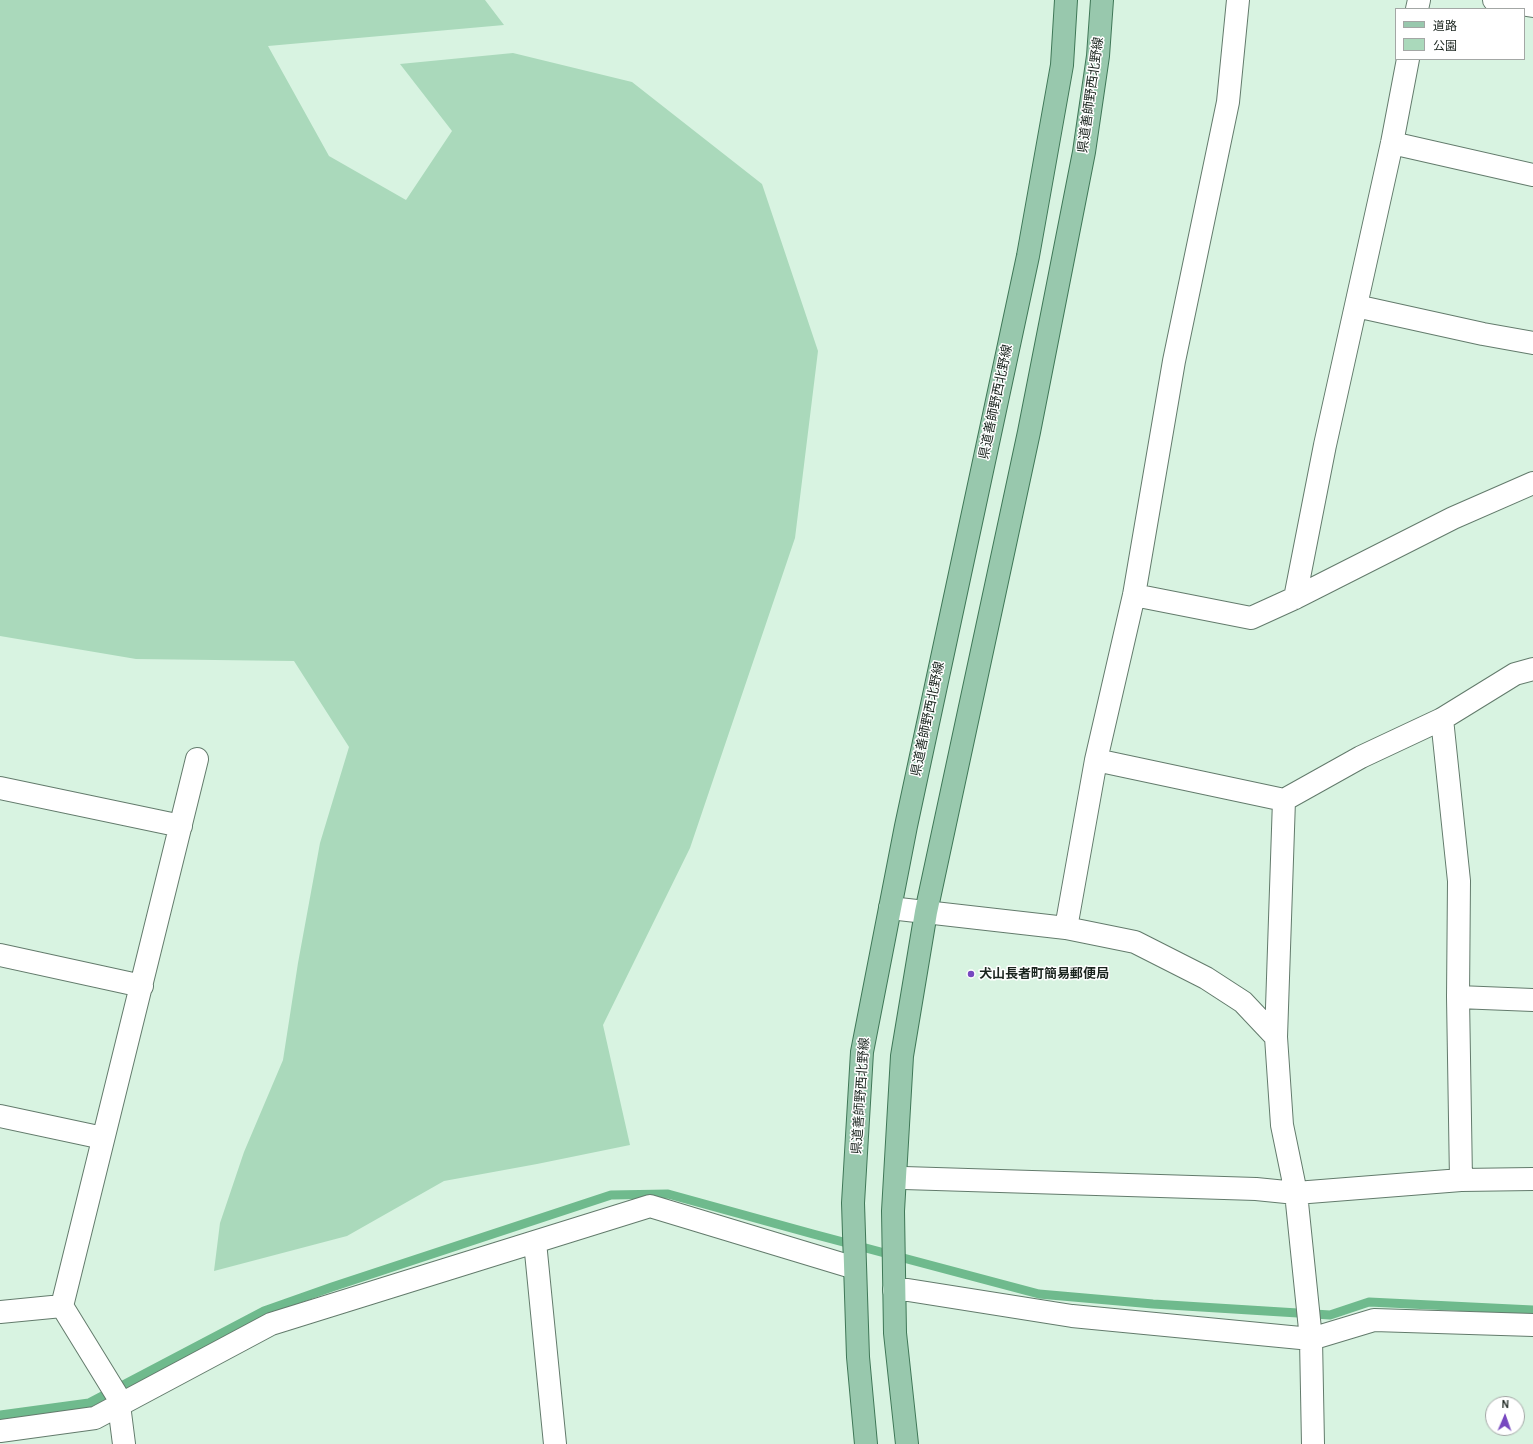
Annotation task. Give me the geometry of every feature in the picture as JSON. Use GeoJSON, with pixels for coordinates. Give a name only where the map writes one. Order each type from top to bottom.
{"type":"FeatureCollection","features":[{"type":"Feature","properties":{"kind":"main road","name":"県道善師野西北野線"},"geometry":{"type":"LineString","coordinates":[[866,1444],[858,1357],[853,1203],[862,1052],[906,826],[1028,256],[1062,66],[1066,0]]}},
{"type":"Feature","properties":{"kind":"main road","name":"県道善師野西北野線"},"geometry":{"type":"LineString","coordinates":[[907,1444],[895,1333],[894,1290],[893,1211],[902,1056],[926,912],[1028,432],[1082,160],[1098,56],[1102,0]]}},
{"type":"Feature","properties":{"kind":"street"},"geometry":{"type":"LineString","coordinates":[[1066,928],[1096,760],[1134,595],[1174,361],[1228,102],[1238,0]]}},
{"type":"Feature","properties":{"kind":"street"},"geometry":{"type":"LineString","coordinates":[[1494,0],[1533,6]]}},
{"type":"Feature","properties":{"kind":"street"},"geometry":{"type":"LineString","coordinates":[[1295,598],[1325,445],[1392,143],[1408,60]]}},
{"type":"Feature","properties":{"kind":"street"},"geometry":{"type":"LineString","coordinates":[[1392,143],[1533,175]]}},
{"type":"Feature","properties":{"kind":"street"},"geometry":{"type":"LineString","coordinates":[[1356,306],[1483,334],[1533,343]]}},
{"type":"Feature","properties":{"kind":"street"},"geometry":{"type":"LineString","coordinates":[[1134,595],[1251,618],[1295,598],[1452,518],[1533,483]]}},
{"type":"Feature","properties":{"kind":"street"},"geometry":{"type":"LineString","coordinates":[[1096,760],[1284,800],[1361,757],[1442,718],[1515,674],[1533,670]]}},
{"type":"Feature","properties":{"kind":"street"},"geometry":{"type":"LineString","coordinates":[[1442,718],[1459,881],[1458,997],[1461,1180]]}},
{"type":"Feature","properties":{"kind":"street"},"geometry":{"type":"LineString","coordinates":[[124,1444],[115,1394],[62,1306],[197,759]]}},
{"type":"Feature","properties":{"kind":"street"},"geometry":{"type":"LineString","coordinates":[[0,788],[181,826]]}},
{"type":"Feature","properties":{"kind":"street"},"geometry":{"type":"LineString","coordinates":[[1284,800],[1276,1037],[1282,1125],[1296,1193],[1311,1338],[1313,1444]]}},
{"type":"Feature","properties":{"kind":"street"},"geometry":{"type":"LineString","coordinates":[[890,908],[1066,928],[1135,942],[1199,975],[1243,1002],[1276,1037]]}},
{"type":"Feature","properties":{"kind":"street"},"geometry":{"type":"LineString","coordinates":[[0,955],[142,986]]}},
{"type":"Feature","properties":{"kind":"street"},"geometry":{"type":"LineString","coordinates":[[1458,997],[1533,1000]]}},
{"type":"Feature","properties":{"kind":"street"},"geometry":{"type":"LineString","coordinates":[[0,1116],[103,1138]]}},
{"type":"Feature","properties":{"kind":"street"},"geometry":{"type":"LineString","coordinates":[[904,1178],[1256,1189],[1296,1193],[1461,1180],[1533,1179]]}},
{"type":"Feature","properties":{"kind":"street"},"geometry":{"type":"LineString","coordinates":[[0,1432],[95,1418],[115,1394],[271,1324],[650,1206],[855,1262]]}},
{"type":"Feature","properties":{"kind":"street"},"geometry":{"type":"LineString","coordinates":[[536,1242],[555,1444]]}},
{"type":"Feature","properties":{"kind":"street"},"geometry":{"type":"LineString","coordinates":[[894,1290],[908,1290],[1072,1316],[1311,1338],[1374,1320],[1533,1325]]}},
{"type":"Feature","properties":{"kind":"street"},"geometry":{"type":"LineString","coordinates":[[0,1312],[62,1306]]}},
{"type":"Feature","properties":{"kind":"green space"},"geometry":{"type":"Polygon","coordinates":[[[0,0],[485,0],[504,25],[268,46],[329,156],[406,200],[452,131],[400,64],[513,53],[632,82],[762,184],[818,351],[795,538],[690,848],[603,1025],[630,1145],[444,1181],[347,1236],[214,1271],[220,1223],[244,1152],[283,1060],[298,963],[320,843],[349,747],[294,661],[136,659],[0,636],[0,0]]]}},
{"type":"Feature","properties":{"kind":"waterway"},"geometry":{"type":"LineString","coordinates":[[0,1415],[89,1403],[264,1311],[332,1287],[611,1195],[668,1194],[1039,1294],[1153,1304],[1330,1315],[1369,1302],[1533,1310]]}},
{"type":"Feature","properties":{"kind":"place","name":"犬山長者町簡易郵便局"},"geometry":{"type":"Point","coordinates":[971,974]}}]}
